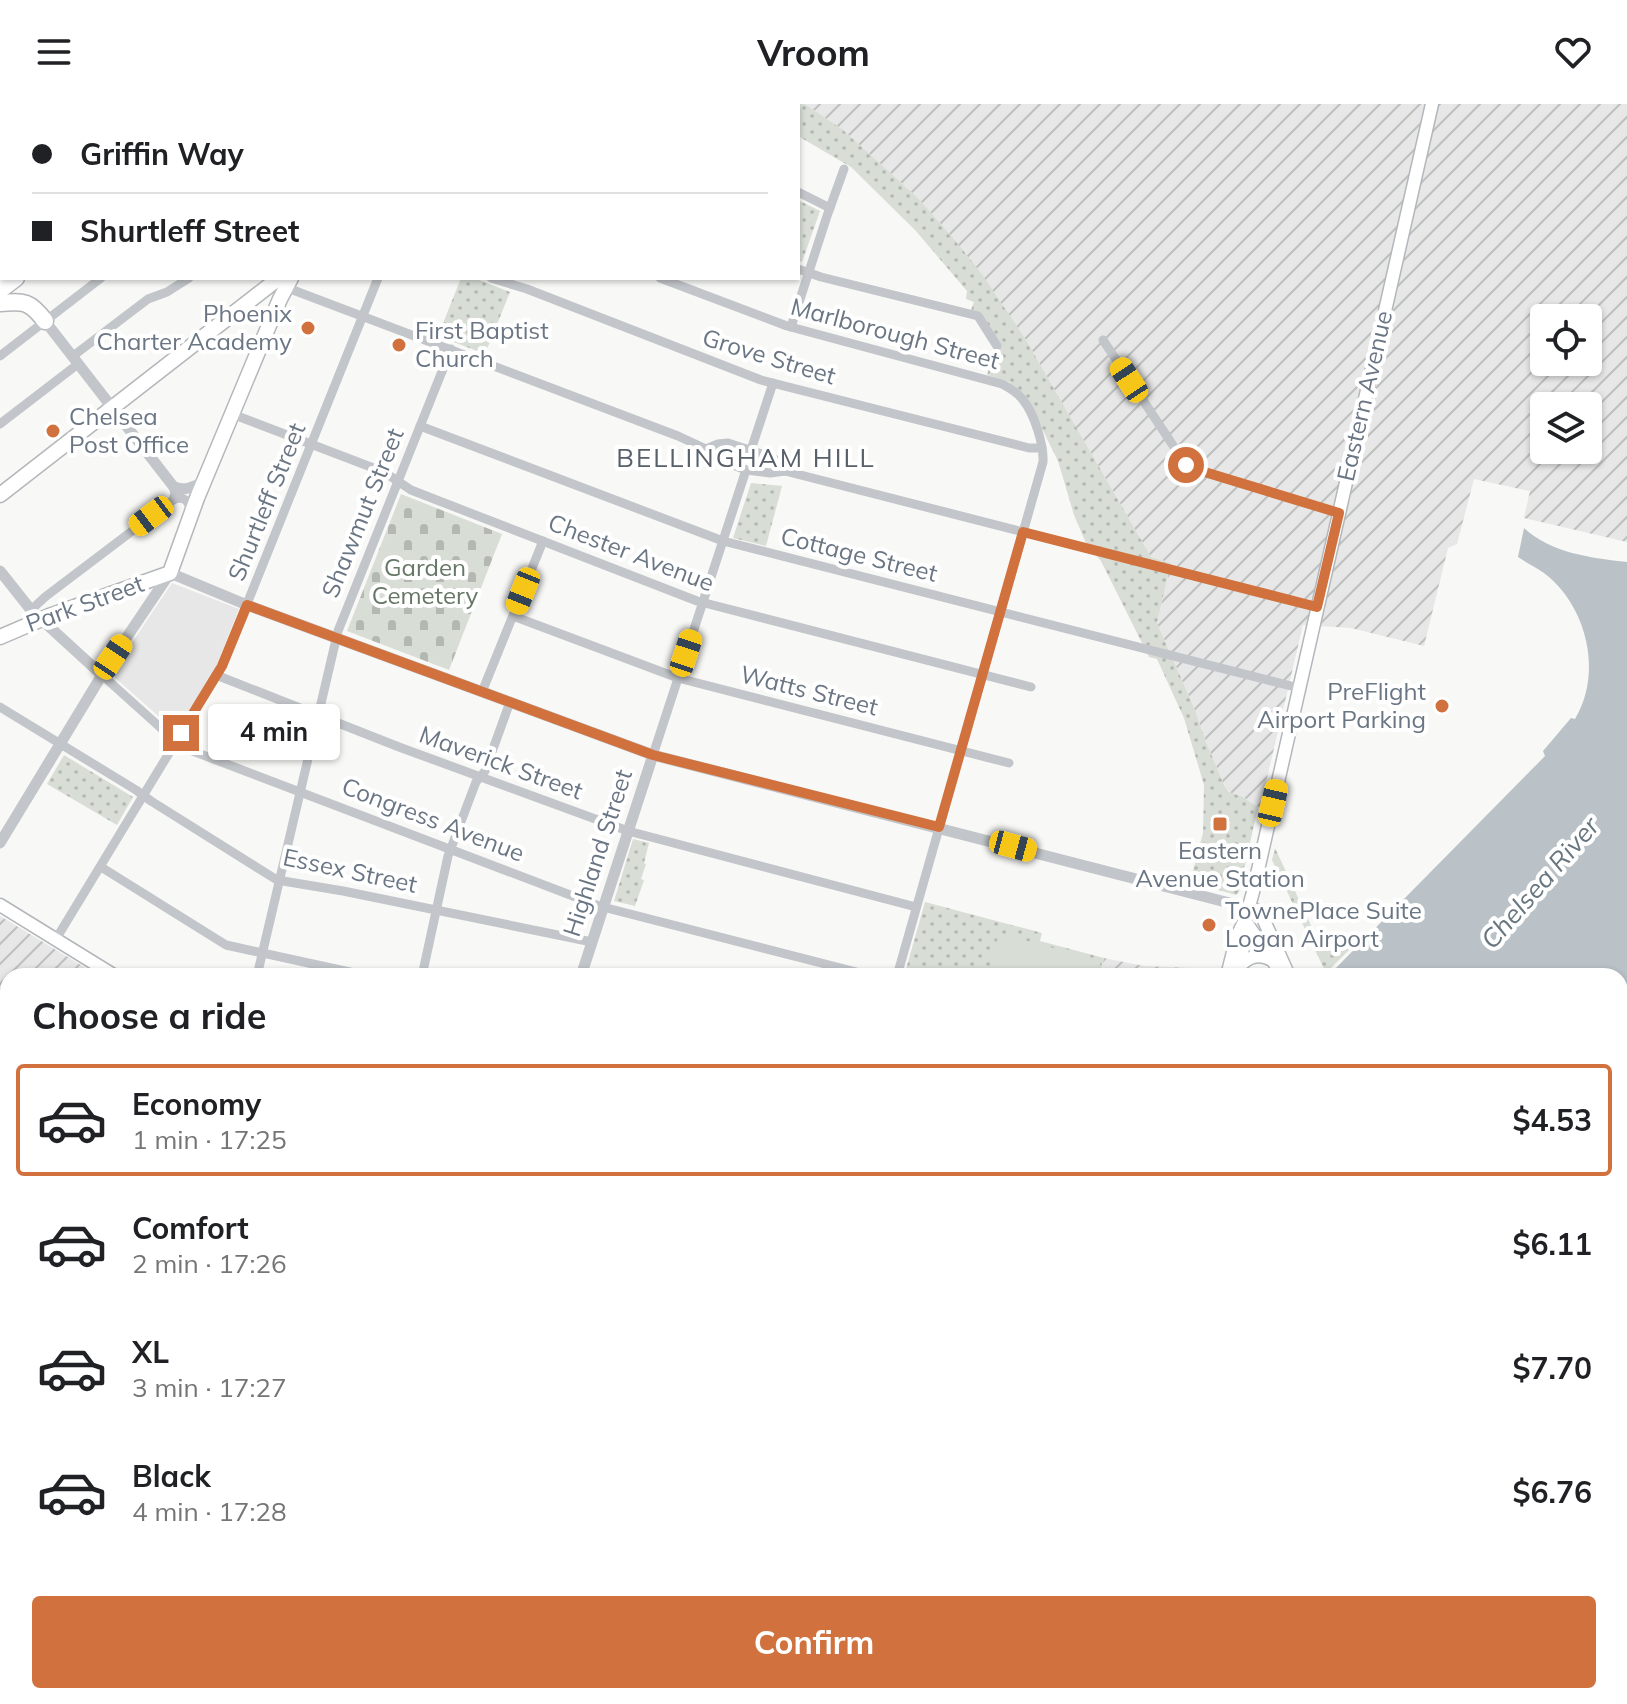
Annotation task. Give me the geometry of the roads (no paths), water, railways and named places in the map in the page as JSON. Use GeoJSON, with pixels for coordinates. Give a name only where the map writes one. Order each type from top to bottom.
{"type":"FeatureCollection","features":[{"type":"Feature","properties":{"kind":"highway"},"geometry":{"type":"LineString","coordinates":[[0,303],[30,304],[45,321]]}},
{"type":"Feature","properties":{"kind":"main road","name":"Eastern Avenue"},"geometry":{"type":"LineString","coordinates":[[1245,921],[1254,909],[1299,688],[1432,104]]}},
{"type":"Feature","properties":{"kind":"main road"},"geometry":{"type":"LineString","coordinates":[[0,495],[280,281]]}},
{"type":"Feature","properties":{"kind":"main road"},"geometry":{"type":"LineString","coordinates":[[170,573],[280,281]]}},
{"type":"Feature","properties":{"kind":"main road","name":"Park Street"},"geometry":{"type":"LineString","coordinates":[[1,636],[36,615],[58,613],[170,573]]}},
{"type":"Feature","properties":{"kind":"main road"},"geometry":{"type":"LineString","coordinates":[[0,905],[102,968]]}},
{"type":"Feature","properties":{"kind":"main road"},"geometry":{"type":"LineString","coordinates":[[1254,909],[1282,968]]}},
{"type":"Feature","properties":{"kind":"main road"},"geometry":{"type":"LineString","coordinates":[[1245,921],[1278,961]]}},
{"type":"Feature","properties":{"kind":"main road"},"geometry":{"type":"LineString","coordinates":[[1239,968],[1245,921]]}},
{"type":"Feature","properties":{"kind":"main road"},"geometry":{"type":"LineString","coordinates":[[1229,968],[1237,936],[1245,921]]}},
{"type":"Feature","properties":{"kind":"main road"},"geometry":{"type":"LineString","coordinates":[[1240,968],[1248,958],[1255,956],[1278,961]]}},
{"type":"Feature","properties":{"kind":"street"},"geometry":{"type":"LineString","coordinates":[[791,327],[844,169]]}},
{"type":"Feature","properties":{"kind":"street"},"geometry":{"type":"LineString","coordinates":[[800,193],[830,208]]}},
{"type":"Feature","properties":{"kind":"street"},"geometry":{"type":"LineString","coordinates":[[800,270],[978,316],[997,346]]}},
{"type":"Feature","properties":{"kind":"street"},"geometry":{"type":"LineString","coordinates":[[0,356],[98,280]]}},
{"type":"Feature","properties":{"kind":"street"},"geometry":{"type":"LineString","coordinates":[[0,424],[148,299],[186,280]]}},
{"type":"Feature","properties":{"kind":"street","name":"Shurtleff Street"},"geometry":{"type":"LineString","coordinates":[[56,939],[216,675],[377,280]]}},
{"type":"Feature","properties":{"kind":"street","name":"Grove Street"},"geometry":{"type":"LineString","coordinates":[[498,280],[756,378],[1029,448],[1042,448]]}},
{"type":"Feature","properties":{"kind":"street","name":"Marlborough Street"},"geometry":{"type":"LineString","coordinates":[[665,280],[791,327],[1002,384],[1026,403],[1042,448]]}},
{"type":"Feature","properties":{"kind":"street"},"geometry":{"type":"LineString","coordinates":[[280,281],[363,316],[678,436],[706,449],[715,458],[746,470],[785,471],[1317,607]]}},
{"type":"Feature","properties":{"kind":"street"},"geometry":{"type":"LineString","coordinates":[[45,321],[172,485],[182,489],[204,481]]}},
{"type":"Feature","properties":{"kind":"street"},"geometry":{"type":"LineString","coordinates":[[1103,340],[1186,465],[1339,513]]}},
{"type":"Feature","properties":{"kind":"street","name":"Shawmut Street"},"geometry":{"type":"LineString","coordinates":[[259,968],[336,638],[451,349]]}},
{"type":"Feature","properties":{"kind":"street"},"geometry":{"type":"LineString","coordinates":[[751,450],[773,383]]}},
{"type":"Feature","properties":{"kind":"street","name":"Chester Avenue"},"geometry":{"type":"LineString","coordinates":[[232,414],[384,472],[411,490],[703,603],[1031,687]]}},
{"type":"Feature","properties":{"kind":"street","name":"Cottage Street"},"geometry":{"type":"LineString","coordinates":[[420,426],[723,541],[1299,688]]}},
{"type":"Feature","properties":{"kind":"street"},"geometry":{"type":"LineString","coordinates":[[706,449],[725,443],[751,450],[775,459],[785,471]]}},
{"type":"Feature","properties":{"kind":"street"},"geometry":{"type":"LineString","coordinates":[[899,968],[1043,462],[1042,448]]}},
{"type":"Feature","properties":{"kind":"street","name":"Highland Street"},"geometry":{"type":"LineString","coordinates":[[584,968],[746,470]]}},
{"type":"Feature","properties":{"kind":"street"},"geometry":{"type":"LineString","coordinates":[[172,485],[173,500]]}},
{"type":"Feature","properties":{"kind":"street"},"geometry":{"type":"LineString","coordinates":[[36,615],[45,597],[173,500],[182,498],[188,501],[190,517]]}},
{"type":"Feature","properties":{"kind":"street"},"geometry":{"type":"LineString","coordinates":[[482,692],[543,541]]}},
{"type":"Feature","properties":{"kind":"street","name":"Congress Avenue"},"geometry":{"type":"LineString","coordinates":[[0,571],[36,615],[182,747],[604,907],[841,968]]}},
{"type":"Feature","properties":{"kind":"street"},"geometry":{"type":"LineString","coordinates":[[0,843],[102,675],[170,573],[247,605],[653,755],[1254,909]]}},
{"type":"Feature","properties":{"kind":"street"},"geometry":{"type":"LineString","coordinates":[[45,597],[46,607],[58,613]]}},
{"type":"Feature","properties":{"kind":"street","name":"Watts Street"},"geometry":{"type":"LineString","coordinates":[[513,616],[678,678],[1009,763]]}},
{"type":"Feature","properties":{"kind":"street","name":"Maverick Street"},"geometry":{"type":"LineString","coordinates":[[216,675],[628,831],[916,907]]}},
{"type":"Feature","properties":{"kind":"street"},"geometry":{"type":"LineString","coordinates":[[424,968],[448,856],[476,782],[485,771],[510,702]]}},
{"type":"Feature","properties":{"kind":"street","name":"Essex Street"},"geometry":{"type":"LineString","coordinates":[[0,707],[280,881],[592,942]]}},
{"type":"Feature","properties":{"kind":"street"},"geometry":{"type":"LineString","coordinates":[[101,867],[220,942],[240,950],[329,968]]}},
{"type":"Feature","properties":{"kind":"street"},"geometry":{"type":"LineString","coordinates":[[1232,903],[1245,921]]}},
{"type":"Feature","properties":{"kind":"water","name":"Chelsea River"},"geometry":{"type":"Polygon","coordinates":[[[1524,528],[1559,549],[1627,562],[1627,968],[1336,968],[1545,756],[1543,751],[1571,718],[1575,719],[1583,701],[1588,683],[1587,644],[1573,607],[1545,574],[1518,557],[1524,528]]]}},
{"type":"Feature","properties":{"kind":"place","name":"Phoenix Charter Academy"},"geometry":{"type":"Point","coordinates":[308,328]}},
{"type":"Feature","properties":{"kind":"place","name":"First Baptist Church"},"geometry":{"type":"Point","coordinates":[399,345]}},
{"type":"Feature","properties":{"kind":"place","name":"Chelsea Post Office"},"geometry":{"type":"Point","coordinates":[53,431]}},
{"type":"Feature","properties":{"kind":"place","name":"PreFlight Airport Parking"},"geometry":{"type":"Point","coordinates":[1442,706]}},
{"type":"Feature","properties":{"kind":"place","name":"Eastern Avenue Station"},"geometry":{"type":"Point","coordinates":[1220,824]}},
{"type":"Feature","properties":{"kind":"place","name":"TownePlace Suite Logan Airport"},"geometry":{"type":"Point","coordinates":[1209,925]}},
{"type":"Feature","properties":{"kind":"district","name":"BELLINGHAM HILL"},"geometry":{"type":"Point","coordinates":[746,458]}},
{"type":"Feature","properties":{"kind":"park label","name":"Garden Cemetery"},"geometry":{"type":"Point","coordinates":[425,582]}}]}
